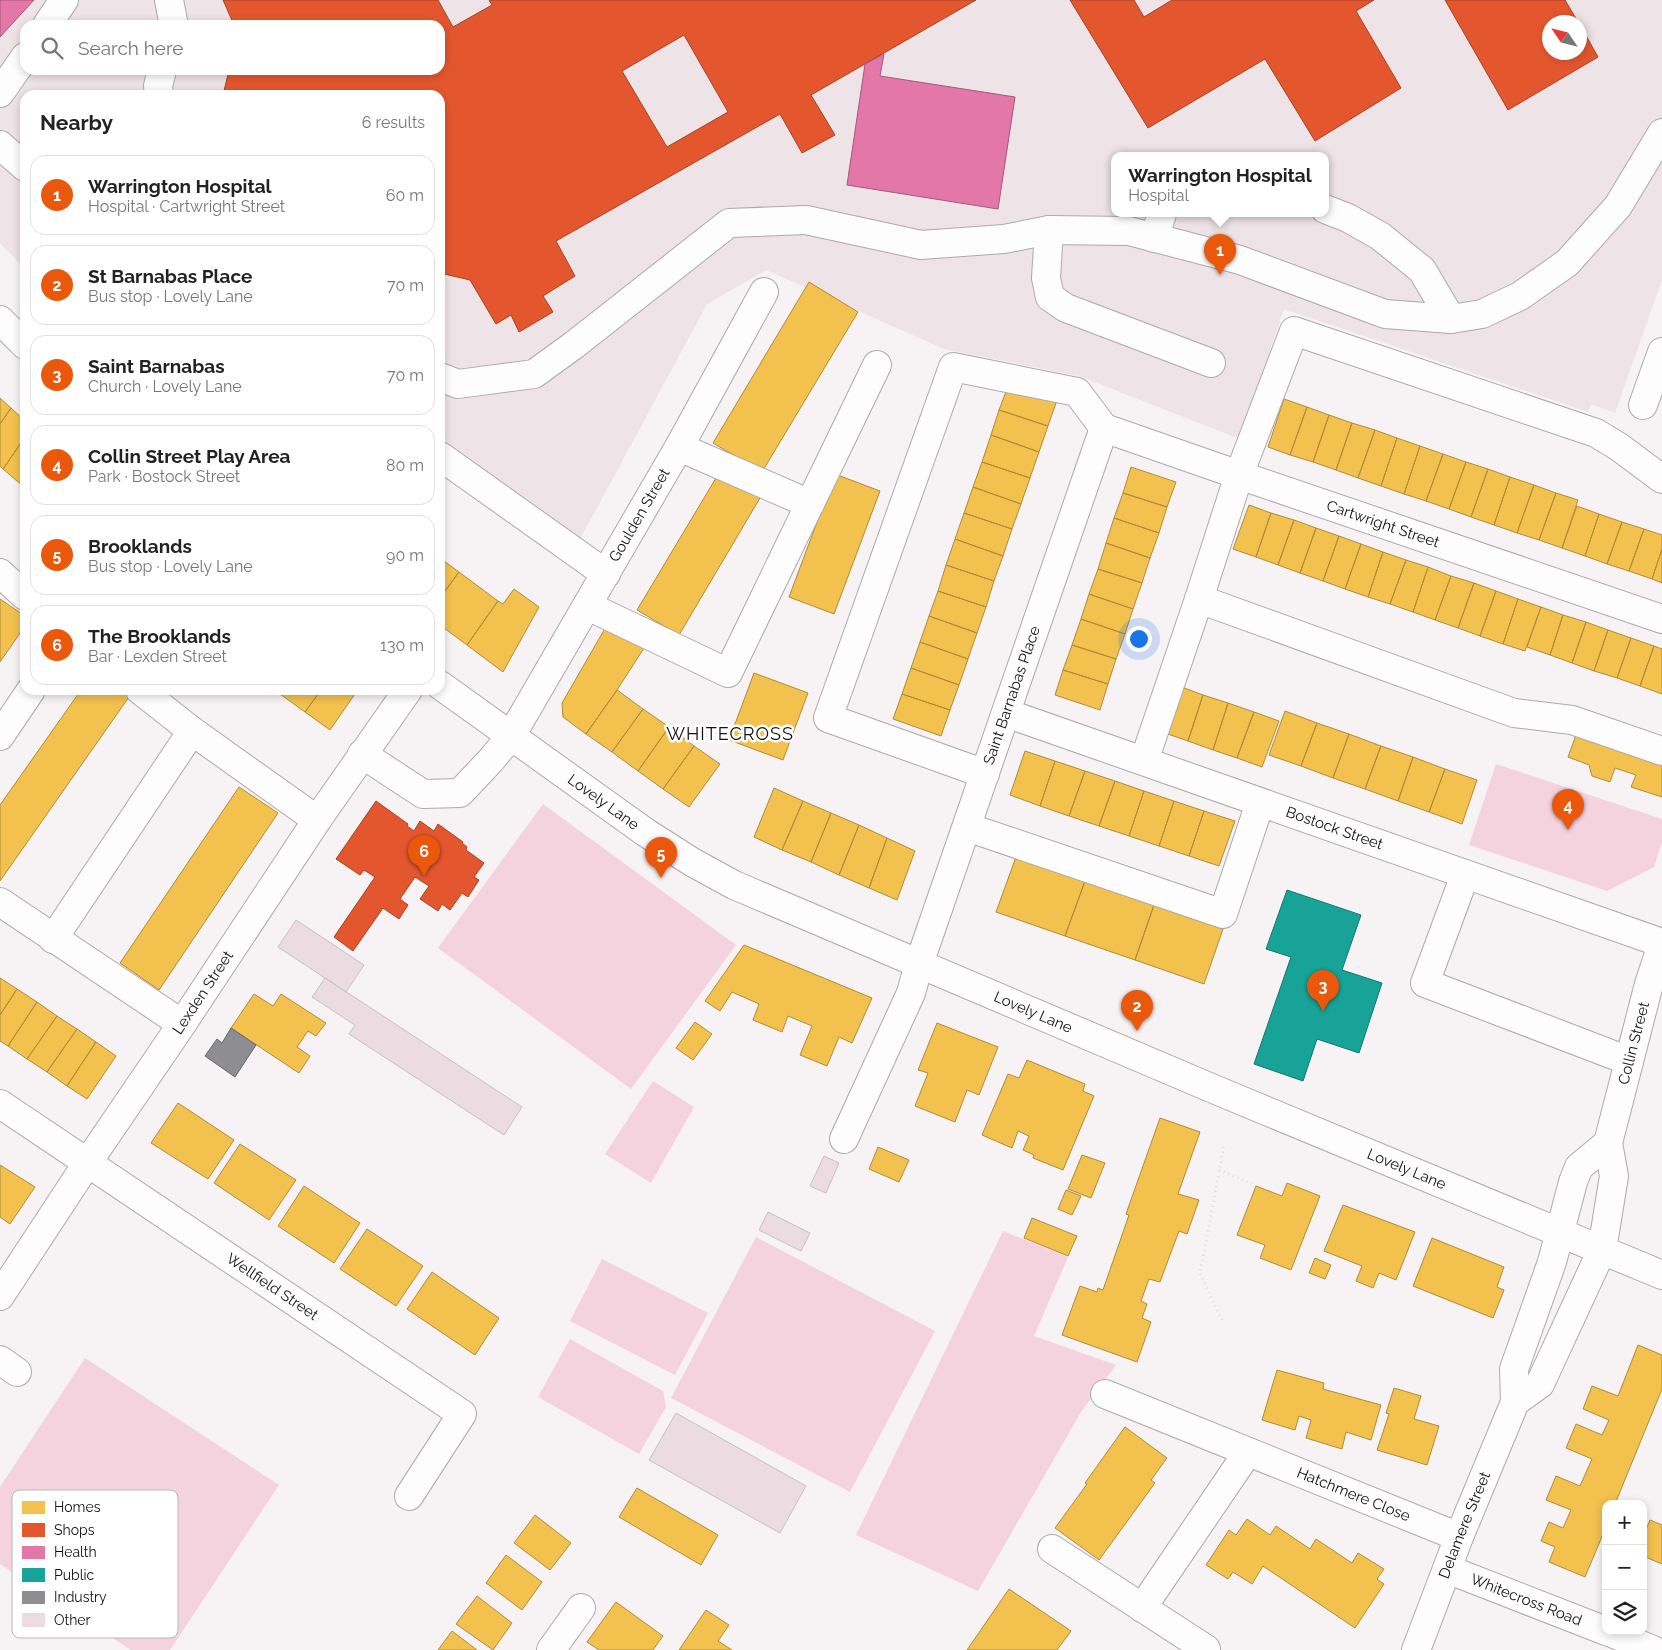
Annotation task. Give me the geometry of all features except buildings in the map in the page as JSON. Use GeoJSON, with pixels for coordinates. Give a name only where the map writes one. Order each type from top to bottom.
{"type":"FeatureCollection","features":[{"type":"Feature","properties":{"kind":"street"},"geometry":{"type":"LineString","coordinates":[[50,20],[64,0]]}},
{"type":"Feature","properties":{"kind":"street"},"geometry":{"type":"LineString","coordinates":[[169,0],[173,20]]}},
{"type":"Feature","properties":{"kind":"street"},"geometry":{"type":"LineString","coordinates":[[0,92],[20,63]]}},
{"type":"Feature","properties":{"kind":"street"},"geometry":{"type":"LineString","coordinates":[[158,90],[161,75]]}},
{"type":"Feature","properties":{"kind":"street"},"geometry":{"type":"LineString","coordinates":[[445,379],[458,384],[534,374],[574,345],[729,223],[806,220],[921,245],[1004,239],[1049,230],[1129,231],[1158,226],[1240,260],[1385,314],[1451,319],[1482,314],[1520,296],[1567,263],[1618,206],[1662,133]]}},
{"type":"Feature","properties":{"kind":"street"},"geometry":{"type":"LineString","coordinates":[[0,144],[20,162]]}},
{"type":"Feature","properties":{"kind":"street"},"geometry":{"type":"LineString","coordinates":[[1329,211],[1348,218],[1380,236],[1422,270],[1451,319]]}},
{"type":"Feature","properties":{"kind":"street"},"geometry":{"type":"LineString","coordinates":[[1049,230],[1046,278],[1050,297],[1066,308],[1211,363]]}},
{"type":"Feature","properties":{"kind":"street","name":"Goulden Street"},"geometry":{"type":"LineString","coordinates":[[362,754],[423,794],[460,793],[491,760],[511,736],[588,606],[679,447],[764,292]]}},
{"type":"Feature","properties":{"kind":"street"},"geometry":{"type":"LineString","coordinates":[[0,320],[20,340]]}},
{"type":"Feature","properties":{"kind":"street"},"geometry":{"type":"LineString","coordinates":[[1144,761],[1239,475],[1294,331],[1596,433],[1619,447],[1662,480]]}},
{"type":"Feature","properties":{"kind":"street"},"geometry":{"type":"LineString","coordinates":[[1643,405],[1662,352]]}},
{"type":"Feature","properties":{"kind":"street"},"geometry":{"type":"LineString","coordinates":[[588,606],[728,673],[877,365]]}},
{"type":"Feature","properties":{"kind":"street"},"geometry":{"type":"LineString","coordinates":[[985,774],[828,718],[953,367],[1077,392],[1104,428]]}},
{"type":"Feature","properties":{"kind":"street","name":"Cartwright Street"},"geometry":{"type":"LineString","coordinates":[[1104,428],[1662,619]]}},
{"type":"Feature","properties":{"kind":"street","name":"Saint Barnabas Place"},"geometry":{"type":"LineString","coordinates":[[844,1139],[911,993],[919,964],[1104,428]]}},
{"type":"Feature","properties":{"kind":"street"},"geometry":{"type":"LineString","coordinates":[[679,447],[810,504]]}},
{"type":"Feature","properties":{"kind":"street"},"geometry":{"type":"LineString","coordinates":[[445,460],[606,574]]}},
{"type":"Feature","properties":{"kind":"street"},"geometry":{"type":"LineString","coordinates":[[0,573],[20,591]]}},
{"type":"Feature","properties":{"kind":"street"},"geometry":{"type":"LineString","coordinates":[[1199,599],[1514,713],[1572,720],[1662,751]]}},
{"type":"Feature","properties":{"kind":"street","name":"Lovely Lane"},"geometry":{"type":"LineString","coordinates":[[445,689],[645,832],[692,862],[734,885],[1216,1090],[1662,1275]]}},
{"type":"Feature","properties":{"kind":"street"},"geometry":{"type":"LineString","coordinates":[[0,736],[28,695]]}},
{"type":"Feature","properties":{"kind":"street"},"geometry":{"type":"LineString","coordinates":[[146,695],[192,731],[317,820]]}},
{"type":"Feature","properties":{"kind":"street","name":"Lexden Street"},"geometry":{"type":"LineString","coordinates":[[0,1296],[317,820],[404,695]]}},
{"type":"Feature","properties":{"kind":"street","name":"Bostock Street"},"geometry":{"type":"LineString","coordinates":[[1006,712],[1662,944]]}},
{"type":"Feature","properties":{"kind":"street"},"geometry":{"type":"LineString","coordinates":[[53,939],[192,731]]}},
{"type":"Feature","properties":{"kind":"street"},"geometry":{"type":"LineString","coordinates":[[967,827],[1223,914],[1260,802]]}},
{"type":"Feature","properties":{"kind":"street"},"geometry":{"type":"LineString","coordinates":[[1465,875],[1425,983],[1629,1061]]}},
{"type":"Feature","properties":{"kind":"street"},"geometry":{"type":"LineString","coordinates":[[0,902],[182,1024]]}},
{"type":"Feature","properties":{"kind":"street","name":"Collin Street"},"geometry":{"type":"LineString","coordinates":[[1602,1250],[1614,1176],[1608,1143],[1649,984],[1662,944]]}},
{"type":"Feature","properties":{"kind":"street","name":"Wellfield Street"},"geometry":{"type":"LineString","coordinates":[[0,1104],[462,1414],[409,1496]]}},
{"type":"Feature","properties":{"kind":"street"},"geometry":{"type":"LineString","coordinates":[[1561,1232],[1573,1182],[1579,1167],[1608,1143]]}},
{"type":"Feature","properties":{"kind":"street","name":"Delamere Street"},"geometry":{"type":"LineString","coordinates":[[1416,1650],[1459,1537],[1515,1402],[1514,1369],[1561,1232]]}},
{"type":"Feature","properties":{"kind":"street"},"geometry":{"type":"LineString","coordinates":[[1515,1402],[1540,1384],[1602,1250]]}},
{"type":"Feature","properties":{"kind":"street","name":"Hatchmere Close"},"geometry":{"type":"LineString","coordinates":[[1105,1394],[1459,1537]]}},
{"type":"Feature","properties":{"kind":"street"},"geometry":{"type":"LineString","coordinates":[[1142,1608],[1248,1452]]}},
{"type":"Feature","properties":{"kind":"street"},"geometry":{"type":"LineString","coordinates":[[1052,1549],[1206,1649]]}},
{"type":"Feature","properties":{"kind":"street","name":"Whitecross Road"},"geometry":{"type":"LineString","coordinates":[[1447,1569],[1602,1629]]}},
{"type":"Feature","properties":{"kind":"street"},"geometry":{"type":"LineString","coordinates":[[551,1650],[581,1608]]}},
{"type":"Feature","properties":{"kind":"street","name":"Whitecross Road"},"geometry":{"type":"LineString","coordinates":[[1616,1635],[1653,1650]]}},
{"type":"Feature","properties":{"kind":"path"},"geometry":{"type":"LineString","coordinates":[[1222,1320],[1199,1272],[1224,1145]]}},
{"type":"Feature","properties":{"kind":"path"},"geometry":{"type":"LineString","coordinates":[[1219,1170],[1252,1184]]}},
{"type":"Feature","properties":{"kind":"shaded area"},"geometry":{"type":"Polygon","coordinates":[[[0,0],[1662,0],[1662,280],[1615,413],[1591,404],[1588,412],[1284,309],[1240,439],[1079,376],[944,349],[766,270],[707,304],[578,543],[445,444],[445,90],[20,90],[20,264],[0,243],[0,0]]]}},
{"type":"Feature","properties":{"kind":"shaded area"},"geometry":{"type":"Polygon","coordinates":[[[1496,764],[1662,819],[1662,842],[1654,867],[1607,891],[1469,845],[1496,764]]]}},
{"type":"Feature","properties":{"kind":"shaded area"},"geometry":{"type":"Polygon","coordinates":[[[543,804],[736,945],[631,1089],[438,948],[543,804]]]}},
{"type":"Feature","properties":{"kind":"shaded area"},"geometry":{"type":"Polygon","coordinates":[[[653,1081],[694,1107],[651,1183],[605,1154],[653,1081]]]}},
{"type":"Feature","properties":{"kind":"shaded area"},"geometry":{"type":"Polygon","coordinates":[[[1003,1231],[1068,1257],[1034,1336],[1116,1365],[1081,1412],[978,1591],[856,1535],[1003,1231]]]}},
{"type":"Feature","properties":{"kind":"shaded area"},"geometry":{"type":"Polygon","coordinates":[[[756,1237],[935,1331],[850,1492],[671,1398],[756,1237]]]}},
{"type":"Feature","properties":{"kind":"shaded area"},"geometry":{"type":"Polygon","coordinates":[[[602,1259],[708,1313],[675,1375],[570,1321],[602,1259]]]}},
{"type":"Feature","properties":{"kind":"shaded area"},"geometry":{"type":"Polygon","coordinates":[[[570,1339],[663,1391],[666,1407],[639,1454],[538,1397],[570,1339]]]}},
{"type":"Feature","properties":{"kind":"shaded area"},"geometry":{"type":"Polygon","coordinates":[[[85,1358],[279,1485],[178,1638],[178,1490],[12,1490],[12,1572],[0,1564],[0,1487],[85,1358]]]}},
{"type":"Feature","properties":{"kind":"shaded area"},"geometry":{"type":"Polygon","coordinates":[[[113,1638],[178,1638],[170,1650],[131,1650],[113,1638]]]}},
{"type":"Feature","properties":{"kind":"place","name":"Warrington Hospital"},"geometry":{"type":"Point","coordinates":[1220,275]}},
{"type":"Feature","properties":{"kind":"place","name":"Collin Street Play Area"},"geometry":{"type":"Point","coordinates":[1568,830]}},
{"type":"Feature","properties":{"kind":"place","name":"The Brooklands"},"geometry":{"type":"Point","coordinates":[424,876]}},
{"type":"Feature","properties":{"kind":"place","name":"Brooklands"},"geometry":{"type":"Point","coordinates":[661,878]}},
{"type":"Feature","properties":{"kind":"place","name":"Saint Barnabas"},"geometry":{"type":"Point","coordinates":[1323,1011]}},
{"type":"Feature","properties":{"kind":"place","name":"St Barnabas Place"},"geometry":{"type":"Point","coordinates":[1137,1031]}},
{"type":"Feature","properties":{"kind":"district","name":"WHITECROSS"},"geometry":{"type":"Point","coordinates":[730,733]}}]}
